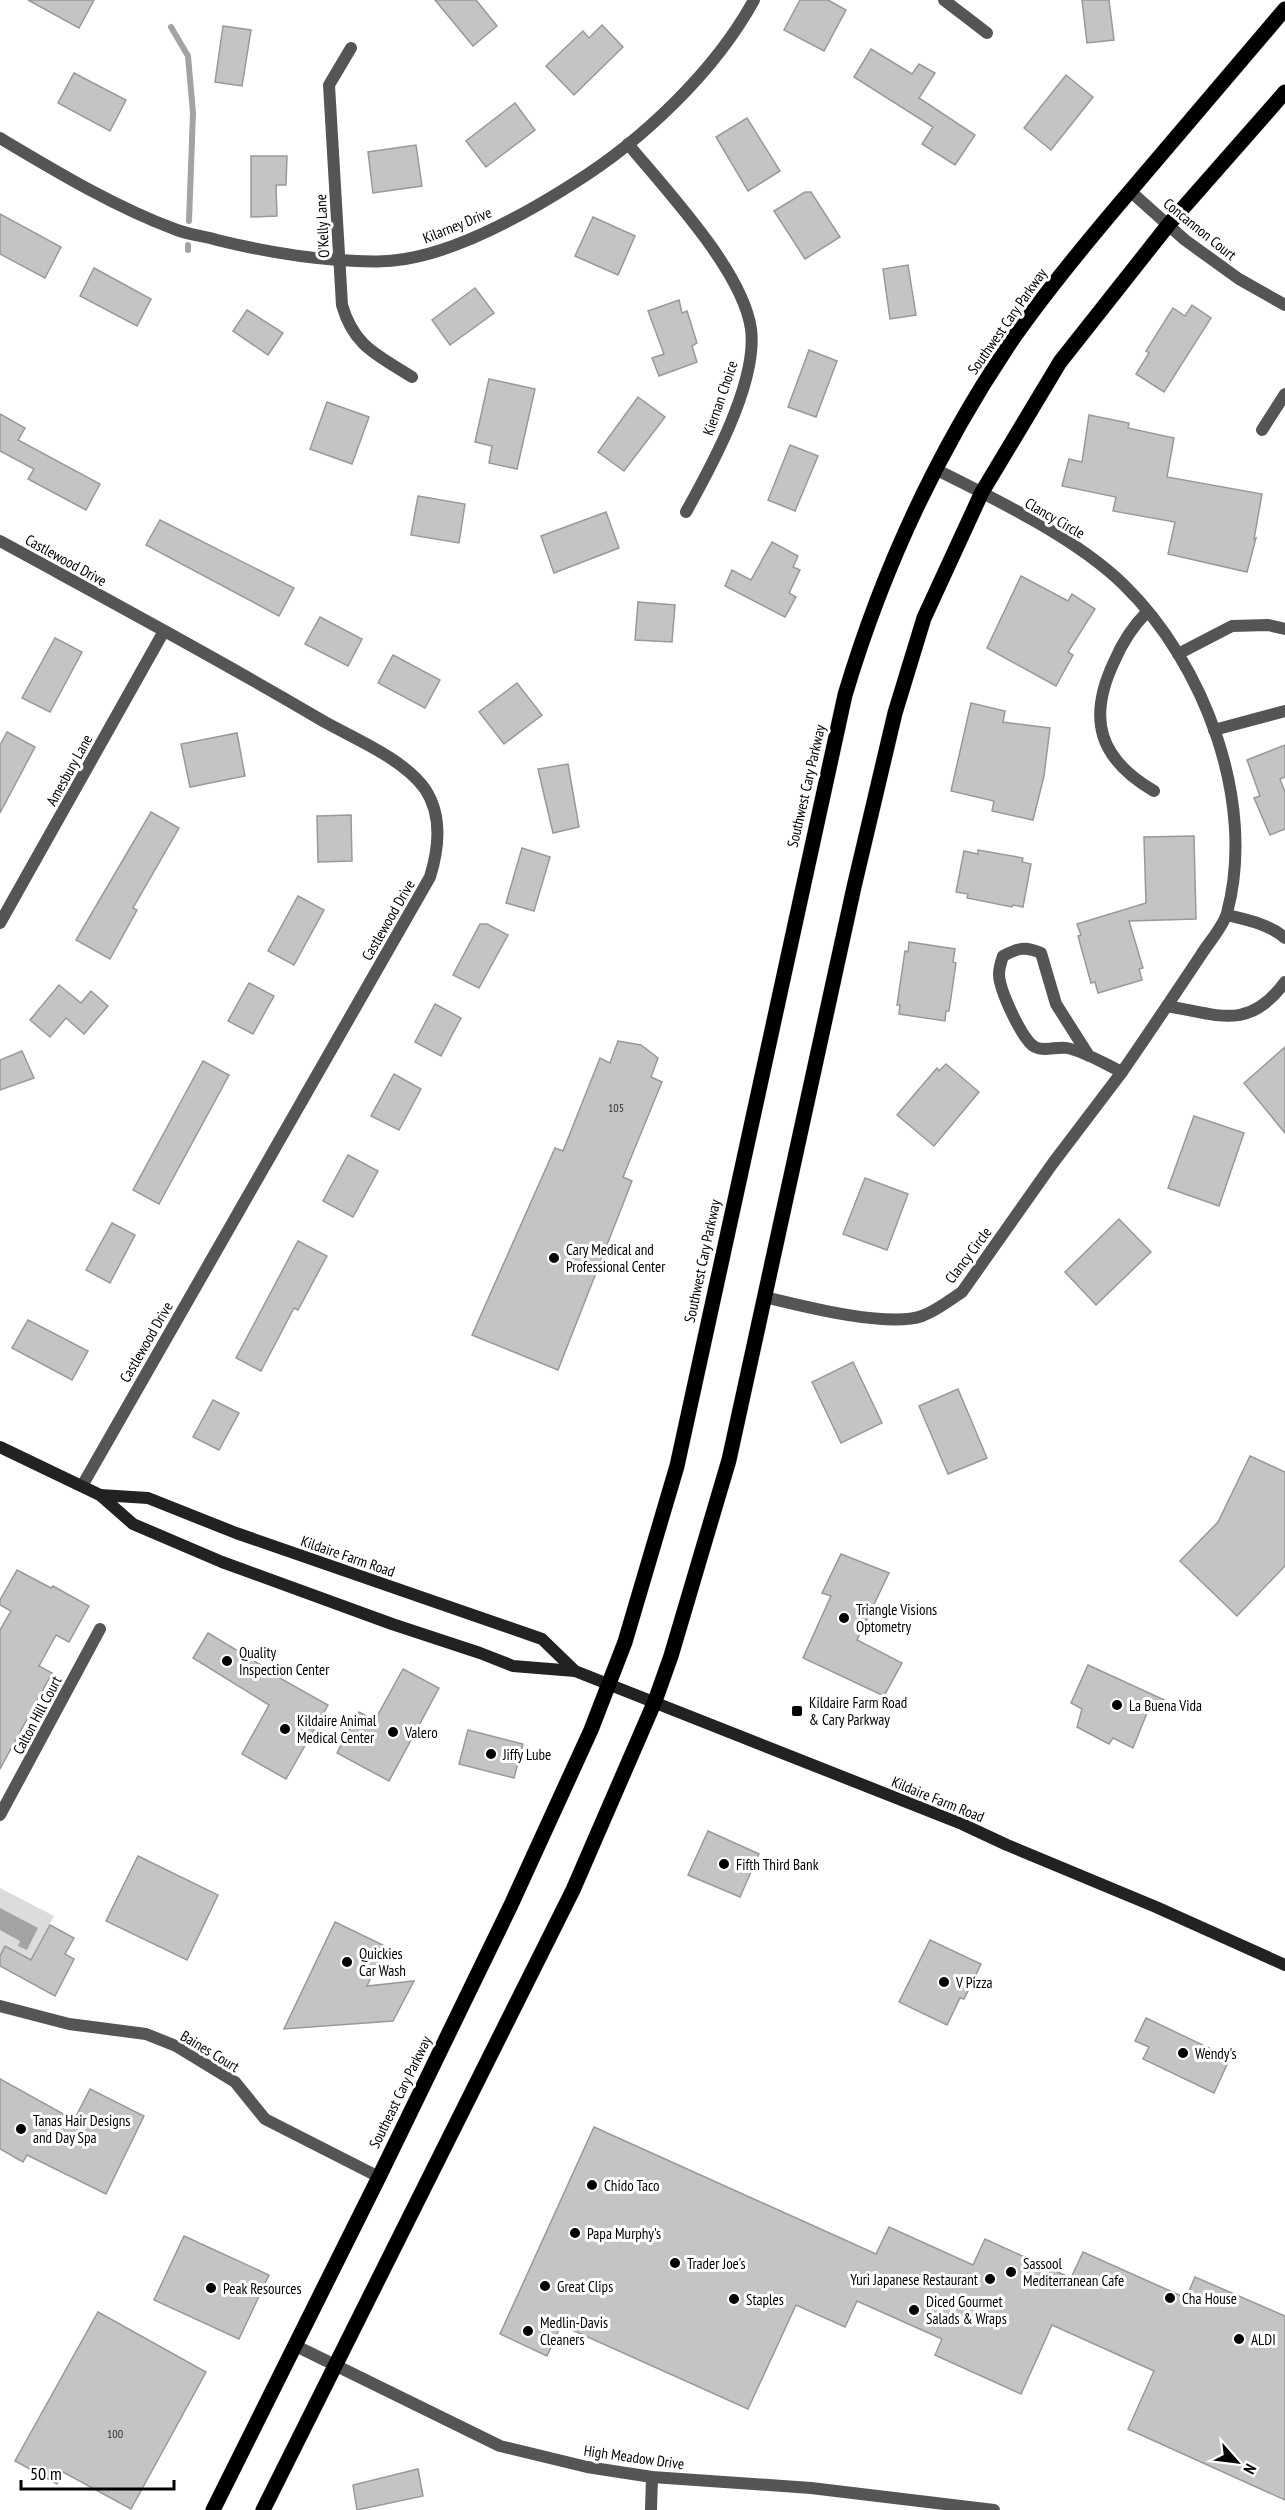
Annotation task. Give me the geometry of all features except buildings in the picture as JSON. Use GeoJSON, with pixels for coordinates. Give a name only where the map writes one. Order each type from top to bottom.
{"type":"FeatureCollection","features":[{"type":"Feature","properties":{"kind":"main road","name":"Southwest Cary Parkway"},"geometry":{"type":"LineString","coordinates":[[609,1684],[625,1642],[676,1466],[845,695],[858,651],[896,551],[935,469],[1008,346],[1072,260],[1285,9]]}},
{"type":"Feature","properties":{"kind":"main road"},"geometry":{"type":"LineString","coordinates":[[263,2510],[573,1890],[655,1701],[691,1591],[729,1460],[854,887],[895,713],[924,618],[982,492],[1060,362],[1169,224],[1285,92]]}},
{"type":"Feature","properties":{"kind":"main road","name":"Kildaire Farm Road"},"geometry":{"type":"LineString","coordinates":[[0,1447],[100,1495],[133,1524],[239,1568],[513,1666],[575,1671],[655,1701],[962,1824],[1285,1965]]}},
{"type":"Feature","properties":{"kind":"main road","name":"Kildaire Farm Road"},"geometry":{"type":"LineString","coordinates":[[100,1495],[148,1498],[236,1533],[542,1639],[575,1671]]}},
{"type":"Feature","properties":{"kind":"main road","name":"Southeast Cary Parkway"},"geometry":{"type":"LineString","coordinates":[[213,2510],[511,1905],[609,1684]]}},
{"type":"Feature","properties":{"kind":"street","name":"Kilarney Drive"},"geometry":{"type":"LineString","coordinates":[[0,138],[130,211],[177,230],[304,258],[363,263],[435,252],[544,202],[590,173],[628,144],[700,74],[754,0]]}},
{"type":"Feature","properties":{"kind":"street"},"geometry":{"type":"LineString","coordinates":[[944,0],[987,33]]}},
{"type":"Feature","properties":{"kind":"street","name":"O'Kelly Lane"},"geometry":{"type":"LineString","coordinates":[[351,48],[329,84],[342,305],[350,327],[361,345],[412,377]]}},
{"type":"Feature","properties":{"kind":"street","name":"Kiernan Choice"},"geometry":{"type":"LineString","coordinates":[[628,144],[708,242],[732,279],[751,329],[750,354],[734,412],[712,465],[686,512]]}},
{"type":"Feature","properties":{"kind":"street","name":"Concannon Court"},"geometry":{"type":"LineString","coordinates":[[1130,191],[1185,240],[1239,279],[1285,305]]}},
{"type":"Feature","properties":{"kind":"street"},"geometry":{"type":"LineString","coordinates":[[1272,296],[1285,289]]}},
{"type":"Feature","properties":{"kind":"street"},"geometry":{"type":"LineString","coordinates":[[1262,430],[1285,394]]}},
{"type":"Feature","properties":{"kind":"street","name":"Clancy Circle"},"geometry":{"type":"LineString","coordinates":[[765,1297],[882,1320],[908,1320],[923,1316],[962,1292],[1053,1163],[1122,1072],[1227,915],[1234,875],[1235,827],[1226,768],[1203,698],[1178,654],[1124,585],[1083,551],[982,492],[935,469]]}},
{"type":"Feature","properties":{"kind":"street","name":"Castlewood Drive"},"geometry":{"type":"LineString","coordinates":[[0,541],[402,766],[414,776],[431,801],[437,816],[437,855],[430,877],[82,1486]]}},
{"type":"Feature","properties":{"kind":"street"},"geometry":{"type":"LineString","coordinates":[[1147,612],[1135,624],[1122,644],[1109,672],[1101,697],[1098,718],[1104,739],[1117,760],[1133,779],[1154,791]]}},
{"type":"Feature","properties":{"kind":"street"},"geometry":{"type":"LineString","coordinates":[[1178,654],[1232,626],[1268,625],[1285,629]]}},
{"type":"Feature","properties":{"kind":"street","name":"Amesbury Lane"},"geometry":{"type":"LineString","coordinates":[[0,923],[164,631]]}},
{"type":"Feature","properties":{"kind":"street"},"geometry":{"type":"LineString","coordinates":[[1214,730],[1285,711]]}},
{"type":"Feature","properties":{"kind":"street"},"geometry":{"type":"LineString","coordinates":[[1227,915],[1277,931],[1285,938]]}},
{"type":"Feature","properties":{"kind":"street"},"geometry":{"type":"LineString","coordinates":[[1089,1056],[1056,1004],[1041,953],[1028,948],[1017,949],[1002,956],[999,973],[1002,990],[1008,1006],[1030,1042],[1036,1047],[1046,1049],[1066,1048],[1122,1072]]}},
{"type":"Feature","properties":{"kind":"street"},"geometry":{"type":"LineString","coordinates":[[1167,1006],[1235,1017],[1254,1012],[1272,1000],[1285,982]]}},
{"type":"Feature","properties":{"kind":"street","name":"Calton Hill Court"},"geometry":{"type":"LineString","coordinates":[[0,1815],[100,1629]]}},
{"type":"Feature","properties":{"kind":"street","name":"Baines Court"},"geometry":{"type":"LineString","coordinates":[[0,2006],[69,2024],[146,2034],[176,2046],[235,2082],[265,2119],[379,2177]]}},
{"type":"Feature","properties":{"kind":"street","name":"High Meadow Drive"},"geometry":{"type":"LineString","coordinates":[[294,2345],[500,2446],[587,2467],[652,2477],[811,2488],[994,2510]]}},
{"type":"Feature","properties":{"kind":"street"},"geometry":{"type":"LineString","coordinates":[[651,2510],[652,2477]]}},
{"type":"Feature","properties":{"kind":"shaded area"},"geometry":{"type":"Polygon","coordinates":[[[0,1888],[54,1916],[31,1960],[6,1946],[0,1954],[0,1888]]]}},
{"type":"Feature","properties":{"kind":"shaded area"},"geometry":{"type":"Polygon","coordinates":[[[0,1908],[38,1928],[27,1950],[18,1946],[20,1941],[0,1930],[0,1908]]]}},
{"type":"Feature","properties":{"kind":"waterway"},"geometry":{"type":"LineString","coordinates":[[171,27],[188,56],[193,113],[189,221]]}},
{"type":"Feature","properties":{"kind":"waterway"},"geometry":{"type":"LineString","coordinates":[[188,245],[188,250]]}},
{"type":"Feature","properties":{"kind":"place","name":"Cary Medical and Professional Center"},"geometry":{"type":"Point","coordinates":[554,1258]}},
{"type":"Feature","properties":{"kind":"place","name":"Triangle Visions Optometry"},"geometry":{"type":"Point","coordinates":[844,1618]}},
{"type":"Feature","properties":{"kind":"place","name":"Quality Inspection Center"},"geometry":{"type":"Point","coordinates":[227,1661]}},
{"type":"Feature","properties":{"kind":"place","name":"La Buena Vida"},"geometry":{"type":"Point","coordinates":[1117,1705]}},
{"type":"Feature","properties":{"kind":"place","name":"Kildaire Farm Road & Cary Parkway"},"geometry":{"type":"Point","coordinates":[797,1711]}},
{"type":"Feature","properties":{"kind":"place","name":"Kildaire Animal Medical Center"},"geometry":{"type":"Point","coordinates":[285,1729]}},
{"type":"Feature","properties":{"kind":"place","name":"Valero"},"geometry":{"type":"Point","coordinates":[393,1732]}},
{"type":"Feature","properties":{"kind":"place","name":"Jiffy Lube"},"geometry":{"type":"Point","coordinates":[491,1754]}},
{"type":"Feature","properties":{"kind":"place","name":"Fifth Third Bank"},"geometry":{"type":"Point","coordinates":[724,1864]}},
{"type":"Feature","properties":{"kind":"place","name":"Quickies Car Wash"},"geometry":{"type":"Point","coordinates":[347,1962]}},
{"type":"Feature","properties":{"kind":"place","name":"V Pizza"},"geometry":{"type":"Point","coordinates":[944,1982]}},
{"type":"Feature","properties":{"kind":"place","name":"Wendy's"},"geometry":{"type":"Point","coordinates":[1183,2053]}},
{"type":"Feature","properties":{"kind":"place","name":"Tanas Hair Designs and Day Spa"},"geometry":{"type":"Point","coordinates":[21,2129]}},
{"type":"Feature","properties":{"kind":"place","name":"Chido Taco"},"geometry":{"type":"Point","coordinates":[592,2185]}},
{"type":"Feature","properties":{"kind":"place","name":"Papa Murphy's"},"geometry":{"type":"Point","coordinates":[575,2233]}},
{"type":"Feature","properties":{"kind":"place","name":"Trader Joe's"},"geometry":{"type":"Point","coordinates":[675,2263]}},
{"type":"Feature","properties":{"kind":"place","name":"Sassool Mediterranean Cafe"},"geometry":{"type":"Point","coordinates":[1011,2272]}},
{"type":"Feature","properties":{"kind":"place","name":"Yuri Japanese Restaurant"},"geometry":{"type":"Point","coordinates":[990,2279]}},
{"type":"Feature","properties":{"kind":"place","name":"Great Clips"},"geometry":{"type":"Point","coordinates":[545,2286]}},
{"type":"Feature","properties":{"kind":"place","name":"Peak Resources"},"geometry":{"type":"Point","coordinates":[211,2288]}},
{"type":"Feature","properties":{"kind":"place","name":"Cha House"},"geometry":{"type":"Point","coordinates":[1170,2298]}},
{"type":"Feature","properties":{"kind":"place","name":"Staples"},"geometry":{"type":"Point","coordinates":[734,2299]}},
{"type":"Feature","properties":{"kind":"place","name":"Diced Gourmet Salads & Wraps"},"geometry":{"type":"Point","coordinates":[914,2310]}},
{"type":"Feature","properties":{"kind":"place","name":"Medlin-Davis Cleaners"},"geometry":{"type":"Point","coordinates":[528,2331]}},
{"type":"Feature","properties":{"kind":"place","name":"ALDI"},"geometry":{"type":"Point","coordinates":[1239,2339]}}]}
